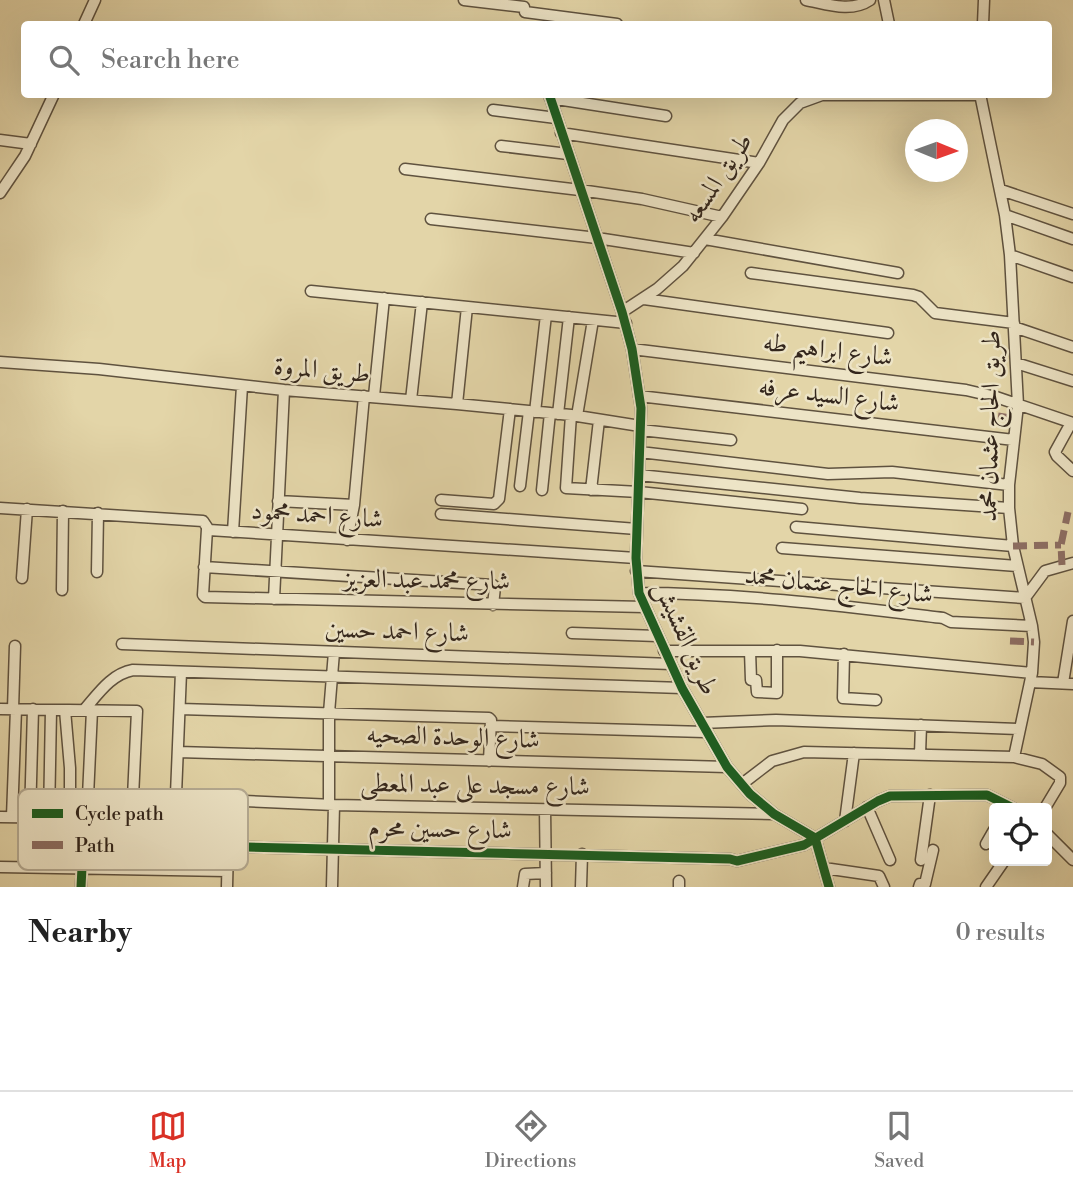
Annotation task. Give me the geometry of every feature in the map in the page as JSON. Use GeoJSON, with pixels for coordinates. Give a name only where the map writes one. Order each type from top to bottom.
{"type":"FeatureCollection","features":[{"type":"Feature","properties":{"kind":"street"},"geometry":{"type":"LineString","coordinates":[[86,21],[95,0]]}},
{"type":"Feature","properties":{"kind":"street"},"geometry":{"type":"LineString","coordinates":[[464,0],[523,6],[601,21]]}},
{"type":"Feature","properties":{"kind":"street"},"geometry":{"type":"LineString","coordinates":[[806,0],[849,7],[862,5],[870,0]]}},
{"type":"Feature","properties":{"kind":"street"},"geometry":{"type":"LineString","coordinates":[[884,0],[888,21]]}},
{"type":"Feature","properties":{"kind":"street"},"geometry":{"type":"LineString","coordinates":[[983,21],[984,0]]}},
{"type":"Feature","properties":{"kind":"street"},"geometry":{"type":"LineString","coordinates":[[0,193],[31,144],[52,98]]}},
{"type":"Feature","properties":{"kind":"street","name":"طريق القشيش"},"geometry":{"type":"LineString","coordinates":[[550,98],[632,349],[639,396],[640,428],[636,558],[639,593],[682,688],[727,767],[774,814],[816,839]]}},
{"type":"Feature","properties":{"kind":"street"},"geometry":{"type":"LineString","coordinates":[[561,98],[666,116]]}},
{"type":"Feature","properties":{"kind":"street","name":"طريق المسعه"},"geometry":{"type":"LineString","coordinates":[[624,318],[694,253],[759,163],[783,120],[790,111],[811,98]]}},
{"type":"Feature","properties":{"kind":"street","name":"طريق الحاج عثمان محمد"},"geometry":{"type":"LineString","coordinates":[[981,98],[1001,190],[1010,255],[1017,405],[1009,508],[1013,546],[1032,626],[1031,678],[1014,757]]}},
{"type":"Feature","properties":{"kind":"street"},"geometry":{"type":"LineString","coordinates":[[493,110],[556,118]]}},
{"type":"Feature","properties":{"kind":"street"},"geometry":{"type":"LineString","coordinates":[[561,132],[759,163]]}},
{"type":"Feature","properties":{"kind":"street"},"geometry":{"type":"LineString","coordinates":[[0,140],[31,144]]}},
{"type":"Feature","properties":{"kind":"street"},"geometry":{"type":"LineString","coordinates":[[501,146],[568,154]]}},
{"type":"Feature","properties":{"kind":"street"},"geometry":{"type":"LineString","coordinates":[[405,169],[642,199],[722,217]]}},
{"type":"Feature","properties":{"kind":"street"},"geometry":{"type":"LineString","coordinates":[[1001,190],[1073,214]]}},
{"type":"Feature","properties":{"kind":"street"},"geometry":{"type":"LineString","coordinates":[[1005,215],[1073,239]]}},
{"type":"Feature","properties":{"kind":"street"},"geometry":{"type":"LineString","coordinates":[[431,219],[597,238],[694,253]]}},
{"type":"Feature","properties":{"kind":"street"},"geometry":{"type":"LineString","coordinates":[[705,239],[898,274]]}},
{"type":"Feature","properties":{"kind":"street"},"geometry":{"type":"LineString","coordinates":[[1010,255],[1073,277]]}},
{"type":"Feature","properties":{"kind":"street"},"geometry":{"type":"LineString","coordinates":[[751,273],[913,295],[919,297],[934,313],[1014,325],[1073,347]]}},
{"type":"Feature","properties":{"kind":"street"},"geometry":{"type":"LineString","coordinates":[[311,290],[593,320],[624,318]]}},
{"type":"Feature","properties":{"kind":"street"},"geometry":{"type":"LineString","coordinates":[[347,540],[355,505],[384,298]]}},
{"type":"Feature","properties":{"kind":"street"},"geometry":{"type":"LineString","coordinates":[[644,299],[888,333]]}},
{"type":"Feature","properties":{"kind":"street"},"geometry":{"type":"LineString","coordinates":[[411,400],[422,302]]}},
{"type":"Feature","properties":{"kind":"street"},"geometry":{"type":"LineString","coordinates":[[457,404],[467,307]]}},
{"type":"Feature","properties":{"kind":"street"},"geometry":{"type":"LineString","coordinates":[[520,486],[546,315]]}},
{"type":"Feature","properties":{"kind":"street"},"geometry":{"type":"LineString","coordinates":[[542,490],[569,317]]}},
{"type":"Feature","properties":{"kind":"street"},"geometry":{"type":"LineString","coordinates":[[593,320],[574,416],[565,486],[802,509]]}},
{"type":"Feature","properties":{"kind":"street","name":"شارع ابراهيم طه"},"geometry":{"type":"LineString","coordinates":[[632,349],[966,390],[1072,423]]}},
{"type":"Feature","properties":{"kind":"street","name":"طريق المروة"},"geometry":{"type":"LineString","coordinates":[[0,362],[99,369],[242,386],[510,409],[731,440]]}},
{"type":"Feature","properties":{"kind":"street"},"geometry":{"type":"LineString","coordinates":[[1016,363],[1073,381]]}},
{"type":"Feature","properties":{"kind":"street"},"geometry":{"type":"LineString","coordinates":[[233,532],[242,386]]}},
{"type":"Feature","properties":{"kind":"street"},"geometry":{"type":"LineString","coordinates":[[274,599],[284,390]]}},
{"type":"Feature","properties":{"kind":"street","name":"شارع السيد عرفه"},"geometry":{"type":"LineString","coordinates":[[639,396],[1014,440]]}},
{"type":"Feature","properties":{"kind":"street"},"geometry":{"type":"LineString","coordinates":[[441,500],[494,504],[500,496],[510,409]]}},
{"type":"Feature","properties":{"kind":"street"},"geometry":{"type":"LineString","coordinates":[[591,490],[599,420]]}},
{"type":"Feature","properties":{"kind":"street"},"geometry":{"type":"LineString","coordinates":[[1072,423],[1055,452],[1073,471]]}},
{"type":"Feature","properties":{"kind":"street"},"geometry":{"type":"LineString","coordinates":[[640,452],[828,474],[892,472],[1009,485]]}},
{"type":"Feature","properties":{"kind":"street"},"geometry":{"type":"LineString","coordinates":[[639,475],[860,498],[1009,508]]}},
{"type":"Feature","properties":{"kind":"street"},"geometry":{"type":"LineString","coordinates":[[278,502],[355,505]]}},
{"type":"Feature","properties":{"kind":"street","name":"شارع احمد محمود"},"geometry":{"type":"LineString","coordinates":[[0,508],[203,521],[207,529],[233,532],[636,558]]}},
{"type":"Feature","properties":{"kind":"street"},"geometry":{"type":"LineString","coordinates":[[22,578],[27,509]]}},
{"type":"Feature","properties":{"kind":"street"},"geometry":{"type":"LineString","coordinates":[[62,590],[63,510]]}},
{"type":"Feature","properties":{"kind":"street"},"geometry":{"type":"LineString","coordinates":[[97,572],[98,513]]}},
{"type":"Feature","properties":{"kind":"street"},"geometry":{"type":"LineString","coordinates":[[441,514],[637,529]]}},
{"type":"Feature","properties":{"kind":"street"},"geometry":{"type":"LineString","coordinates":[[796,527],[1013,546]]}},
{"type":"Feature","properties":{"kind":"street"},"geometry":{"type":"LineString","coordinates":[[207,529],[204,567],[493,585],[493,605]]}},
{"type":"Feature","properties":{"kind":"street"},"geometry":{"type":"LineString","coordinates":[[782,548],[1017,566]]}},
{"type":"Feature","properties":{"kind":"street"},"geometry":{"type":"LineString","coordinates":[[636,571],[1025,598],[1045,571],[1073,563]]}},
{"type":"Feature","properties":{"kind":"street","name":"شارع محمد عبد العزيز"},"geometry":{"type":"LineString","coordinates":[[204,567],[203,595],[208,598],[645,607]]}},
{"type":"Feature","properties":{"kind":"street","name":"شارع الحاج عتمان محمد"},"geometry":{"type":"LineString","coordinates":[[639,593],[704,594],[862,608],[943,618],[951,622],[1032,626]]}},
{"type":"Feature","properties":{"kind":"street"},"geometry":{"type":"LineString","coordinates":[[664,651],[777,650],[844,654],[1068,683],[1073,621]]}},
{"type":"Feature","properties":{"kind":"street"},"geometry":{"type":"LineString","coordinates":[[572,633],[657,636]]}},
{"type":"Feature","properties":{"kind":"street","name":"شارع احمد حسين"},"geometry":{"type":"LineString","coordinates":[[122,644],[671,664]]}},
{"type":"Feature","properties":{"kind":"street"},"geometry":{"type":"LineString","coordinates":[[6,817],[14,709],[15,646]]}},
{"type":"Feature","properties":{"kind":"street"},"geometry":{"type":"LineString","coordinates":[[750,651],[751,680],[756,680],[757,692],[777,692],[777,650]]}},
{"type":"Feature","properties":{"kind":"street"},"geometry":{"type":"LineString","coordinates":[[332,887],[333,848],[328,757],[334,652]]}},
{"type":"Feature","properties":{"kind":"street"},"geometry":{"type":"LineString","coordinates":[[844,654],[843,698],[876,701]]}},
{"type":"Feature","properties":{"kind":"street"},"geometry":{"type":"LineString","coordinates":[[87,789],[88,710],[107,684],[126,672],[682,688]]}},
{"type":"Feature","properties":{"kind":"street"},"geometry":{"type":"LineString","coordinates":[[176,789],[181,672]]}},
{"type":"Feature","properties":{"kind":"street"},"geometry":{"type":"LineString","coordinates":[[0,709],[135,711],[138,714],[134,789]]}},
{"type":"Feature","properties":{"kind":"street"},"geometry":{"type":"LineString","coordinates":[[31,789],[33,709]]}},
{"type":"Feature","properties":{"kind":"street"},"geometry":{"type":"LineString","coordinates":[[180,709],[489,718],[489,761]]}},
{"type":"Feature","properties":{"kind":"street"},"geometry":{"type":"LineString","coordinates":[[50,789],[51,710]]}},
{"type":"Feature","properties":{"kind":"street"},"geometry":{"type":"LineString","coordinates":[[65,710],[70,789]]}},
{"type":"Feature","properties":{"kind":"street"},"geometry":{"type":"LineString","coordinates":[[491,726],[704,727],[776,720],[1020,729]]}},
{"type":"Feature","properties":{"kind":"street"},"geometry":{"type":"LineString","coordinates":[[920,754],[921,725]]}},
{"type":"Feature","properties":{"kind":"street"},"geometry":{"type":"LineString","coordinates":[[742,784],[772,761],[813,751],[1014,757],[1042,764],[1060,777],[1060,783],[1048,803]]}},
{"type":"Feature","properties":{"kind":"street","name":"شارع الوحدة الصحيه"},"geometry":{"type":"LineString","coordinates":[[178,752],[727,767]]}},
{"type":"Feature","properties":{"kind":"street"},"geometry":{"type":"LineString","coordinates":[[845,821],[854,753]]}},
{"type":"Feature","properties":{"kind":"street"},"geometry":{"type":"LineString","coordinates":[[921,860],[930,794]]}},
{"type":"Feature","properties":{"kind":"street","name":"شارع حسين محرم"},"geometry":{"type":"LineString","coordinates":[[248,846],[582,854],[730,859],[737,862],[800,846],[890,796],[987,795],[1002,803]]}},
{"type":"Feature","properties":{"kind":"street","name":"شارع مسجد على عبد المعطى"},"geometry":{"type":"LineString","coordinates":[[248,801],[774,814]]}},
{"type":"Feature","properties":{"kind":"street"},"geometry":{"type":"LineString","coordinates":[[867,807],[890,860]]}},
{"type":"Feature","properties":{"kind":"street"},"geometry":{"type":"LineString","coordinates":[[545,808],[546,887]]}},
{"type":"Feature","properties":{"kind":"street"},"geometry":{"type":"LineString","coordinates":[[816,839],[826,886]]}},
{"type":"Feature","properties":{"kind":"street"},"geometry":{"type":"LineString","coordinates":[[986,844],[989,839]]}},
{"type":"Feature","properties":{"kind":"street"},"geometry":{"type":"LineString","coordinates":[[1052,839],[1073,860]]}},
{"type":"Feature","properties":{"kind":"street"},"geometry":{"type":"LineString","coordinates":[[919,887],[920,884],[925,884],[933,850]]}},
{"type":"Feature","properties":{"kind":"street"},"geometry":{"type":"LineString","coordinates":[[581,887],[582,854]]}},
{"type":"Feature","properties":{"kind":"street"},"geometry":{"type":"LineString","coordinates":[[986,887],[1001,866]]}},
{"type":"Feature","properties":{"kind":"street"},"geometry":{"type":"LineString","coordinates":[[0,867],[18,867]]}},
{"type":"Feature","properties":{"kind":"street"},"geometry":{"type":"LineString","coordinates":[[824,868],[878,876],[884,887]]}},
{"type":"Feature","properties":{"kind":"street"},"geometry":{"type":"LineString","coordinates":[[156,870],[228,871],[227,887]]}},
{"type":"Feature","properties":{"kind":"street"},"geometry":{"type":"LineString","coordinates":[[523,887],[525,874],[546,873]]}},
{"type":"Feature","properties":{"kind":"marked path"},"geometry":{"type":"LineString","coordinates":[[998,416],[1016,419]]}},
{"type":"Feature","properties":{"kind":"marked path"},"geometry":{"type":"LineString","coordinates":[[1062,565],[1061,545],[1068,512]]}},
{"type":"Feature","properties":{"kind":"marked path"},"geometry":{"type":"LineString","coordinates":[[1013,546],[1061,545]]}},
{"type":"Feature","properties":{"kind":"marked path"},"geometry":{"type":"LineString","coordinates":[[1010,641],[1034,642]]}},
{"type":"Feature","properties":{"kind":"cycle path"},"geometry":{"type":"LineString","coordinates":[[550,98],[632,349],[641,408],[636,558],[639,593],[682,688],[727,767],[750,794],[774,814],[815,838],[829,887]]}},
{"type":"Feature","properties":{"kind":"cycle path"},"geometry":{"type":"LineString","coordinates":[[248,847],[737,861],[804,845],[890,796],[987,795],[1003,803]]}},
{"type":"Feature","properties":{"kind":"cycle path"},"geometry":{"type":"LineString","coordinates":[[81,887],[82,870]]}}]}
